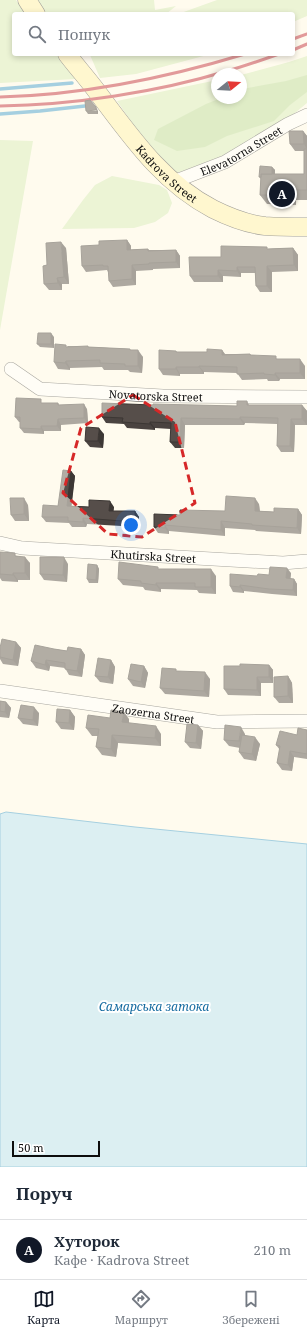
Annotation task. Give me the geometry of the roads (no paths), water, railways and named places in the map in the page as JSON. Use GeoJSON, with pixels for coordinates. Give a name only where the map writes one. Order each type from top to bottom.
{"type":"FeatureCollection","features":[{"type":"Feature","properties":{"kind":"street"},"geometry":{"type":"LineString","coordinates":[[27,0],[35,12]]}},
{"type":"Feature","properties":{"kind":"street","name":"Kadrova Street"},"geometry":{"type":"LineString","coordinates":[[68,56],[141,149],[159,169],[190,195],[226,215],[264,226],[307,227]]}},
{"type":"Feature","properties":{"kind":"street","name":"Elevatorna Street"},"geometry":{"type":"LineString","coordinates":[[173,182],[225,162],[288,124],[307,115]]}},
{"type":"Feature","properties":{"kind":"street","name":"Novatorska Street"},"geometry":{"type":"LineString","coordinates":[[11,369],[40,390],[163,396],[307,397]]}},
{"type":"Feature","properties":{"kind":"street","name":"Khutirska Street"},"geometry":{"type":"LineString","coordinates":[[0,543],[22,548],[282,562],[307,560]]}},
{"type":"Feature","properties":{"kind":"street","name":"Zaozerna Street"},"geometry":{"type":"LineString","coordinates":[[0,692],[217,722],[307,721]]}},
{"type":"Feature","properties":{"kind":"water","name":"Самарська затока"},"geometry":{"type":"Polygon","coordinates":[[[6,812],[135,827],[307,844],[307,1167],[0,1167],[0,814],[6,812]]]}},
{"type":"Feature","properties":{"kind":"waterway"},"geometry":{"type":"LineString","coordinates":[[0,89],[72,83]]}},
{"type":"Feature","properties":{"kind":"waterway"},"geometry":{"type":"LineString","coordinates":[[0,114],[85,106]]}},
{"type":"Feature","properties":{"kind":"railway"},"geometry":{"type":"LineString","coordinates":[[295,38],[307,34]]}},
{"type":"Feature","properties":{"kind":"railway"},"geometry":{"type":"LineString","coordinates":[[295,49],[307,44]]}},
{"type":"Feature","properties":{"kind":"railway"},"geometry":{"type":"LineString","coordinates":[[0,97],[62,93],[124,84],[185,71],[238,56]]}},
{"type":"Feature","properties":{"kind":"railway"},"geometry":{"type":"LineString","coordinates":[[0,106],[86,100],[144,91],[200,78],[273,56]]}},
{"type":"Feature","properties":{"kind":"place","name":"Хуторок"},"geometry":{"type":"Point","coordinates":[282,194]}}]}
